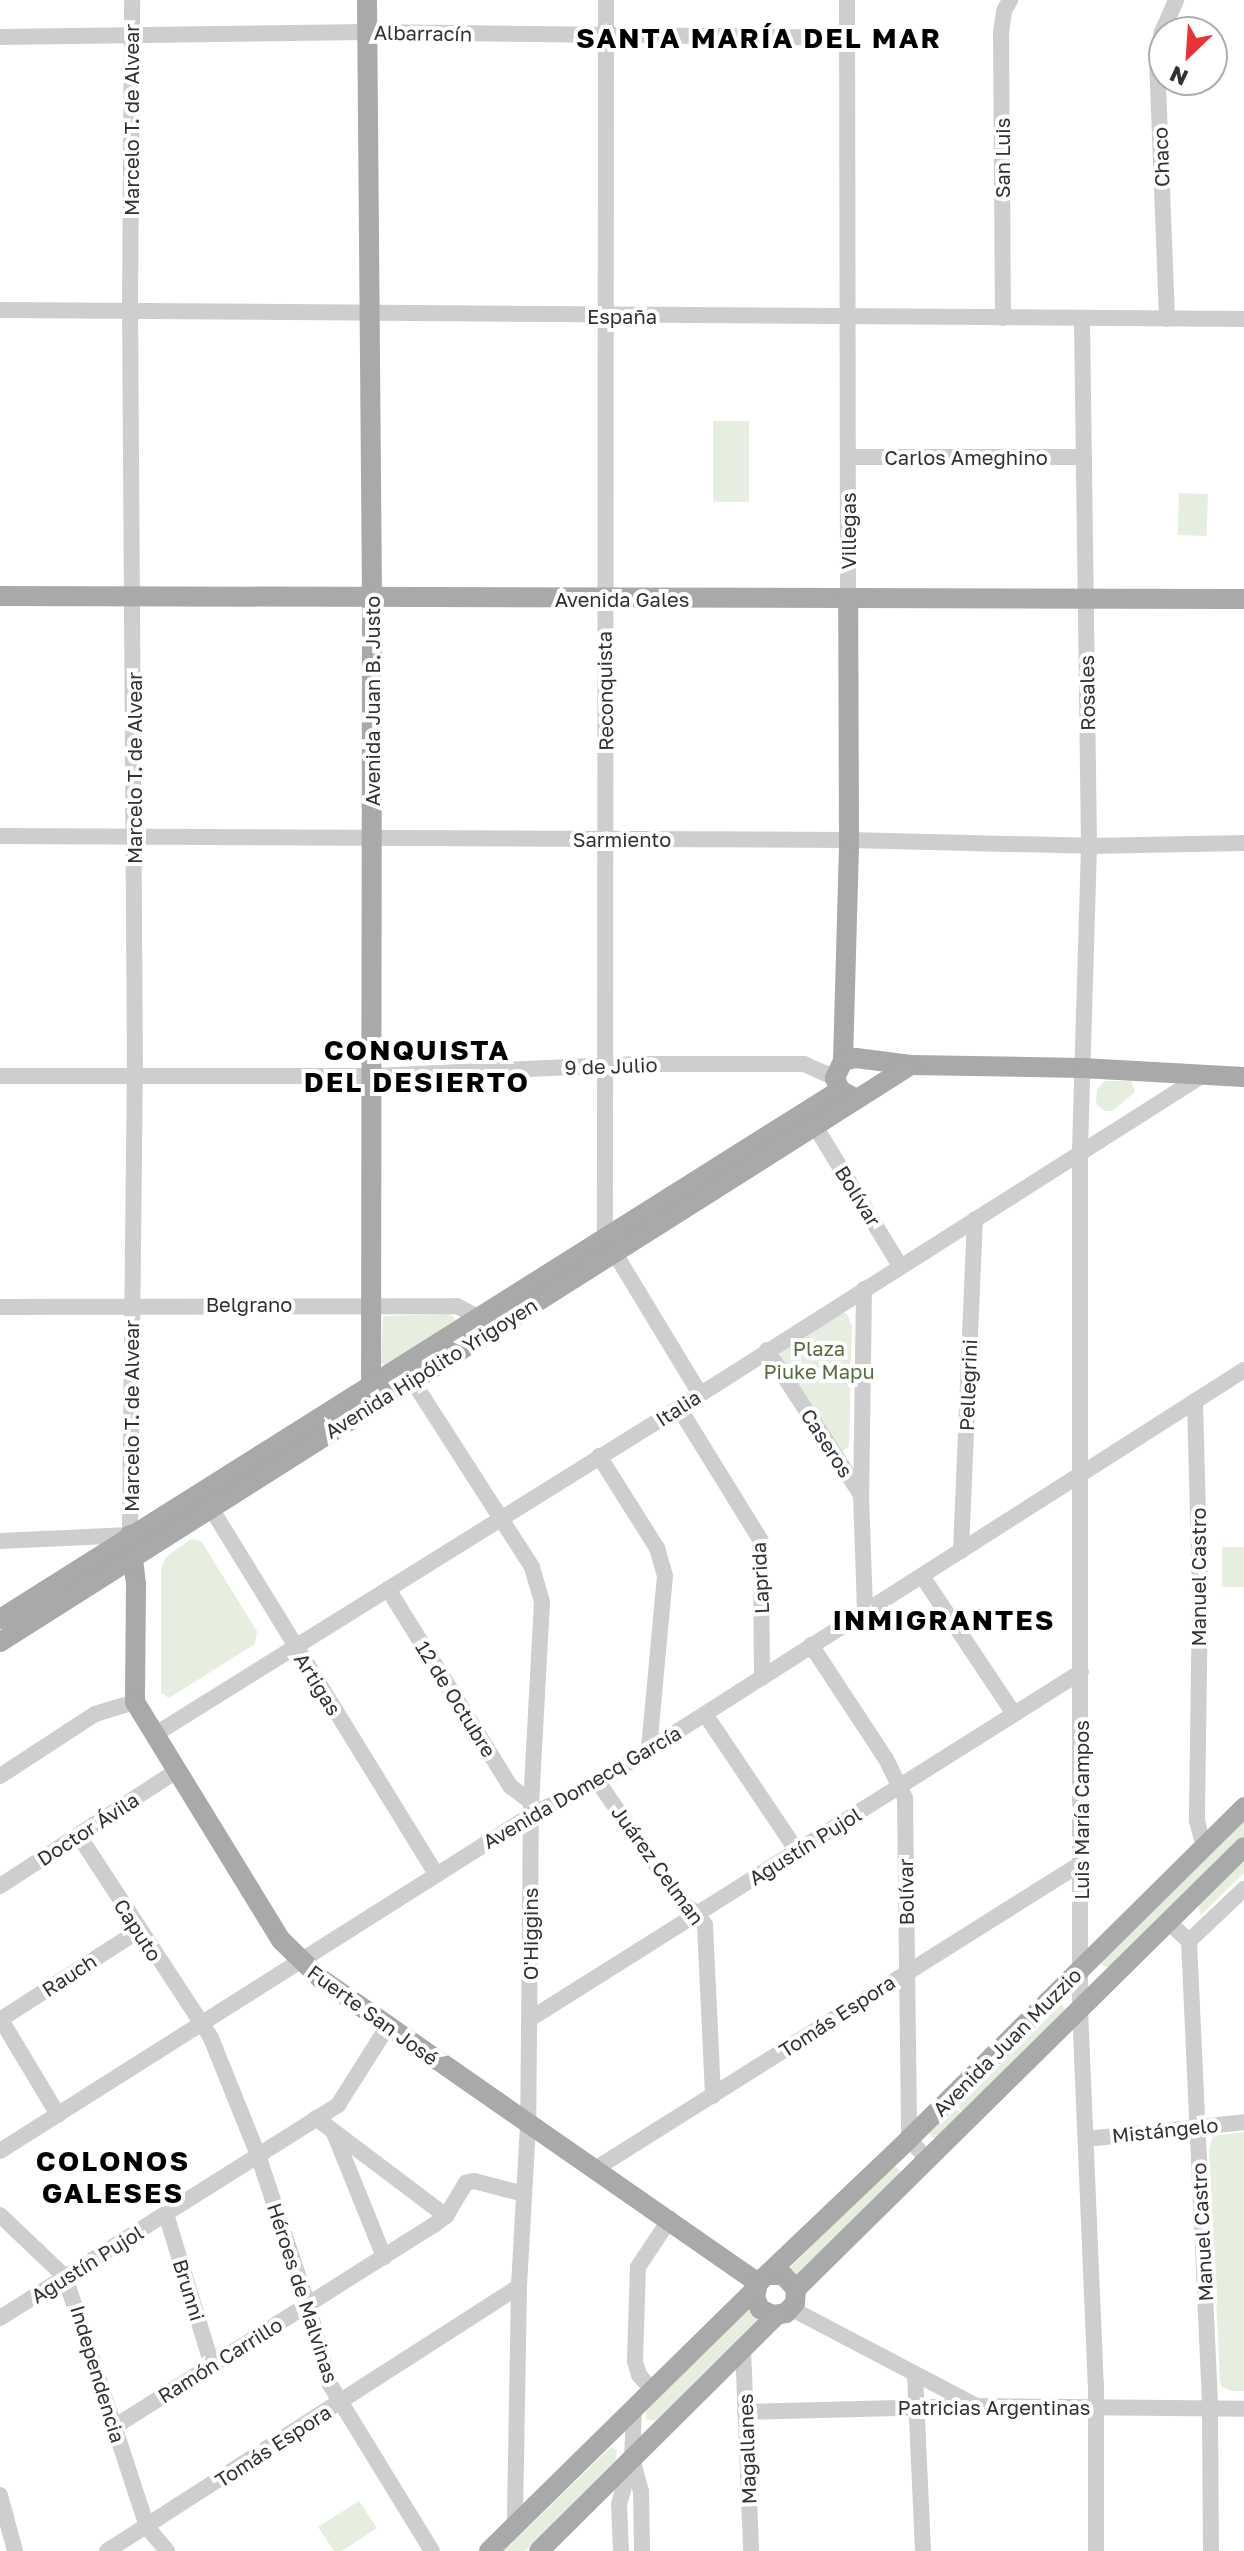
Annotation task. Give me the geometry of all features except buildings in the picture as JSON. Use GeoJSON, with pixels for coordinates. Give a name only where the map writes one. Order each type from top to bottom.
{"type":"FeatureCollection","features":[{"type":"Feature","properties":{"kind":"main road","name":"Avenida Juan B. Justo"},"geometry":{"type":"LineString","coordinates":[[367,0],[372,598],[370,1304],[375,1392]]}},
{"type":"Feature","properties":{"kind":"main road","name":"Avenida Gales"},"geometry":{"type":"LineString","coordinates":[[0,596],[1244,599]]}},
{"type":"Feature","properties":{"kind":"main road","name":"Villegas"},"geometry":{"type":"LineString","coordinates":[[848,600],[849,840],[845,1072],[873,1074],[865,1092]]}},
{"type":"Feature","properties":{"kind":"main road","name":"9 de Julio"},"geometry":{"type":"LineString","coordinates":[[845,1072],[911,1065],[1082,1068],[1200,1077],[1244,1077]]}},
{"type":"Feature","properties":{"kind":"main road"},"geometry":{"type":"LineString","coordinates":[[845,1072],[850,1096],[865,1092],[911,1065]]}},
{"type":"Feature","properties":{"kind":"main road","name":"Avenida Hipólito Yrigoyen"},"geometry":{"type":"LineString","coordinates":[[609,1245],[845,1072]]}},
{"type":"Feature","properties":{"kind":"main road","name":"Avenida Hipólito Yrigoyen"},"geometry":{"type":"LineString","coordinates":[[0,1642],[133,1558],[206,1500],[375,1392],[609,1245],[815,1126],[865,1092]]}},
{"type":"Feature","properties":{"kind":"main road","name":"Avenida Hipólito Yrigoyen"},"geometry":{"type":"LineString","coordinates":[[375,1392],[412,1380],[483,1325]]}},
{"type":"Feature","properties":{"kind":"main road","name":"Avenida Hipólito Yrigoyen"},"geometry":{"type":"LineString","coordinates":[[0,1619],[130,1535],[206,1500]]}},
{"type":"Feature","properties":{"kind":"main road","name":"Fuerte San José"},"geometry":{"type":"LineString","coordinates":[[130,1535],[135,1702],[175,1772],[281,1940],[300,1961],[388,2026],[761,2283]]}},
{"type":"Feature","properties":{"kind":"main road","name":"Avenida Juan Muzzio"},"geometry":{"type":"LineString","coordinates":[[489,2551],[1244,1807]]}},
{"type":"Feature","properties":{"kind":"main road","name":"Avenida Juan Muzzio"},"geometry":{"type":"LineString","coordinates":[[539,2551],[788,2304],[927,2159],[1244,1847]]}},
{"type":"Feature","properties":{"kind":"main road"},"geometry":{"type":"LineString","coordinates":[[783,2275],[788,2304],[760,2309],[761,2283],[783,2275]]}},
{"type":"Feature","properties":{"kind":"street","name":"Marcelo T. de Alvear"},"geometry":{"type":"LineString","coordinates":[[130,1535],[135,1074],[130,310],[132,0]]}},
{"type":"Feature","properties":{"kind":"street","name":"Reconquista"},"geometry":{"type":"LineString","coordinates":[[606,0],[607,316],[603,599],[608,839],[609,1245]]}},
{"type":"Feature","properties":{"kind":"street","name":"San Luis"},"geometry":{"type":"LineString","coordinates":[[1003,318],[1001,33],[1010,0]]}},
{"type":"Feature","properties":{"kind":"street","name":"Chaco"},"geometry":{"type":"LineString","coordinates":[[1167,319],[1157,59],[1162,32],[1176,0]]}},
{"type":"Feature","properties":{"kind":"street","name":"Villegas"},"geometry":{"type":"LineString","coordinates":[[848,3],[845,317],[848,600]]}},
{"type":"Feature","properties":{"kind":"street","name":"Albarracín"},"geometry":{"type":"LineString","coordinates":[[0,37],[366,32],[846,38]]}},
{"type":"Feature","properties":{"kind":"street","name":"España"},"geometry":{"type":"LineString","coordinates":[[0,310],[1244,319]]}},
{"type":"Feature","properties":{"kind":"street","name":"Rosales"},"geometry":{"type":"LineString","coordinates":[[1082,318],[1089,846],[1082,1068]]}},
{"type":"Feature","properties":{"kind":"street","name":"Carlos Ameghino"},"geometry":{"type":"LineString","coordinates":[[848,457],[1084,457]]}},
{"type":"Feature","properties":{"kind":"street","name":"Sarmiento"},"geometry":{"type":"LineString","coordinates":[[0,836],[849,840],[1089,846],[1244,843]]}},
{"type":"Feature","properties":{"kind":"street","name":"9 de Julio"},"geometry":{"type":"LineString","coordinates":[[0,1076],[373,1076],[607,1066],[804,1064],[845,1072]]}},
{"type":"Feature","properties":{"kind":"street","name":"Luis María Campos"},"geometry":{"type":"LineString","coordinates":[[1082,1068],[1080,2008],[1097,2407],[1096,2551]]}},
{"type":"Feature","properties":{"kind":"street","name":"Italia"},"geometry":{"type":"LineString","coordinates":[[154,1735],[679,1408],[1200,1077]]}},
{"type":"Feature","properties":{"kind":"street","name":"Bolívar"},"geometry":{"type":"LineString","coordinates":[[815,1126],[900,1266]]}},
{"type":"Feature","properties":{"kind":"street","name":"Pellegrini"},"geometry":{"type":"LineString","coordinates":[[961,1551],[975,1219]]}},
{"type":"Feature","properties":{"kind":"street"},"geometry":{"type":"LineString","coordinates":[[609,1245],[700,1394]]}},
{"type":"Feature","properties":{"kind":"street"},"geometry":{"type":"LineString","coordinates":[[864,1289],[861,1495],[865,1612]]}},
{"type":"Feature","properties":{"kind":"street","name":"Belgrano"},"geometry":{"type":"LineString","coordinates":[[0,1307],[457,1306],[483,1325]]}},
{"type":"Feature","properties":{"kind":"street","name":"Caseros"},"geometry":{"type":"LineString","coordinates":[[767,1350],[861,1495]]}},
{"type":"Feature","properties":{"kind":"street","name":"Avenida Domecq García"},"geometry":{"type":"LineString","coordinates":[[0,2151],[436,1874],[531,1808],[598,1782],[1244,1370]]}},
{"type":"Feature","properties":{"kind":"street","name":"O'Higgins"},"geometry":{"type":"LineString","coordinates":[[412,1380],[532,1567],[542,1602],[531,1808],[528,2125],[519,2287],[515,2525]]}},
{"type":"Feature","properties":{"kind":"street","name":"Manuel Castro"},"geometry":{"type":"LineString","coordinates":[[1195,1402],[1200,1597],[1197,1821],[1204,1847]]}},
{"type":"Feature","properties":{"kind":"street","name":"Laprida"},"geometry":{"type":"LineString","coordinates":[[679,1408],[761,1541],[762,1675]]}},
{"type":"Feature","properties":{"kind":"street"},"geometry":{"type":"LineString","coordinates":[[599,1456],[657,1548],[665,1576],[649,1750]]}},
{"type":"Feature","properties":{"kind":"street","name":"Artigas"},"geometry":{"type":"LineString","coordinates":[[206,1500],[436,1874]]}},
{"type":"Feature","properties":{"kind":"street"},"geometry":{"type":"LineString","coordinates":[[0,1541],[130,1535]]}},
{"type":"Feature","properties":{"kind":"street"},"geometry":{"type":"LineString","coordinates":[[922,1576],[1014,1714]]}},
{"type":"Feature","properties":{"kind":"street","name":"12 de Octubre"},"geometry":{"type":"LineString","coordinates":[[388,1589],[510,1786],[531,1808]]}},
{"type":"Feature","properties":{"kind":"street","name":"Bolívar"},"geometry":{"type":"LineString","coordinates":[[811,1645],[901,1785],[906,1815],[909,2139]]}},
{"type":"Feature","properties":{"kind":"street","name":"Agustín Pujol"},"geometry":{"type":"LineString","coordinates":[[530,2019],[1081,1672]]}},
{"type":"Feature","properties":{"kind":"street"},"geometry":{"type":"LineString","coordinates":[[0,1776],[95,1714],[135,1702]]}},
{"type":"Feature","properties":{"kind":"street"},"geometry":{"type":"LineString","coordinates":[[705,1714],[797,1851]]}},
{"type":"Feature","properties":{"kind":"street","name":"Doctor Ávila"},"geometry":{"type":"LineString","coordinates":[[0,1886],[175,1772]]}},
{"type":"Feature","properties":{"kind":"street","name":"Juárez Celman"},"geometry":{"type":"LineString","coordinates":[[598,1782],[682,1903],[697,1913],[705,1925],[709,1959],[713,2096]]}},
{"type":"Feature","properties":{"kind":"street","name":"Caputo"},"geometry":{"type":"LineString","coordinates":[[79,1836],[200,2023]]}},
{"type":"Feature","properties":{"kind":"street","name":"Tomás Espora"},"geometry":{"type":"LineString","coordinates":[[595,2169],[1080,1864]]}},
{"type":"Feature","properties":{"kind":"street"},"geometry":{"type":"LineString","coordinates":[[1168,1922],[1189,1941],[1244,1889]]}},
{"type":"Feature","properties":{"kind":"street","name":"Rauch"},"geometry":{"type":"LineString","coordinates":[[0,2019],[138,1931]]}},
{"type":"Feature","properties":{"kind":"street","name":"Manuel Castro"},"geometry":{"type":"LineString","coordinates":[[1189,1941],[1210,2409],[1211,2551]]}},
{"type":"Feature","properties":{"kind":"street"},"geometry":{"type":"LineString","coordinates":[[0,2019],[58,2115]]}},
{"type":"Feature","properties":{"kind":"street","name":"Héroes de Malvinas"},"geometry":{"type":"LineString","coordinates":[[200,2023],[211,2038],[258,2155],[308,2305],[329,2383],[432,2551]]}},
{"type":"Feature","properties":{"kind":"street","name":"Agustín Pujol"},"geometry":{"type":"LineString","coordinates":[[0,2318],[338,2105],[388,2026]]}},
{"type":"Feature","properties":{"kind":"street"},"geometry":{"type":"LineString","coordinates":[[316,2118],[446,2216]]}},
{"type":"Feature","properties":{"kind":"street","name":"Mistángelo"},"geometry":{"type":"LineString","coordinates":[[1086,2139],[1244,2122]]}},
{"type":"Feature","properties":{"kind":"street"},"geometry":{"type":"LineString","coordinates":[[334,2132],[384,2257]]}},
{"type":"Feature","properties":{"kind":"street"},"geometry":{"type":"LineString","coordinates":[[909,2139],[927,2159]]}},
{"type":"Feature","properties":{"kind":"street","name":"Ramón Carrillo"},"geometry":{"type":"LineString","coordinates":[[114,2427],[446,2216],[466,2183],[474,2181],[524,2194]]}},
{"type":"Feature","properties":{"kind":"street","name":"Brunni"},"geometry":{"type":"LineString","coordinates":[[166,2214],[212,2365]]}},
{"type":"Feature","properties":{"kind":"street","name":"Independencia"},"geometry":{"type":"LineString","coordinates":[[0,2215],[65,2277],[147,2527],[167,2551]]}},
{"type":"Feature","properties":{"kind":"street"},"geometry":{"type":"LineString","coordinates":[[653,2391],[639,2375],[635,2361],[638,2267],[670,2219]]}},
{"type":"Feature","properties":{"kind":"street","name":"Tomás Espora"},"geometry":{"type":"LineString","coordinates":[[107,2551],[519,2287]]}},
{"type":"Feature","properties":{"kind":"street"},"geometry":{"type":"LineString","coordinates":[[788,2304],[976,2406]]}},
{"type":"Feature","properties":{"kind":"street","name":"Magallanes"},"geometry":{"type":"LineString","coordinates":[[743,2348],[751,2551]]}},
{"type":"Feature","properties":{"kind":"street"},"geometry":{"type":"LineString","coordinates":[[915,2374],[923,2551]]}},
{"type":"Feature","properties":{"kind":"street","name":"Patricias Argentinas"},"geometry":{"type":"LineString","coordinates":[[745,2412],[976,2406],[1244,2409]]}},
{"type":"Feature","properties":{"kind":"street"},"geometry":{"type":"LineString","coordinates":[[621,2551],[619,2504],[632,2458],[634,2410]]}},
{"type":"Feature","properties":{"kind":"street"},"geometry":{"type":"LineString","coordinates":[[632,2458],[641,2491],[642,2551]]}},
{"type":"Feature","properties":{"kind":"street"},"geometry":{"type":"LineString","coordinates":[[0,2495],[15,2551]]}},
{"type":"Feature","properties":{"kind":"green space"},"geometry":{"type":"Polygon","coordinates":[[[713,421],[749,421],[749,502],[713,502],[713,421]]]}},
{"type":"Feature","properties":{"kind":"green space"},"geometry":{"type":"Polygon","coordinates":[[[1179,493],[1208,494],[1207,536],[1178,535],[1179,493]]]}},
{"type":"Feature","properties":{"kind":"green space"},"geometry":{"type":"Polygon","coordinates":[[[1105,1081],[1131,1081],[1135,1092],[1112,1111],[1105,1111],[1096,1104],[1097,1089],[1105,1081]]]}},
{"type":"Feature","properties":{"kind":"green space","name":"Plaza Piuke Mapu"},"geometry":{"type":"Polygon","coordinates":[[[837,1311],[847,1314],[852,1326],[849,1446],[843,1451],[835,1448],[780,1360],[781,1350],[837,1311]]]}},
{"type":"Feature","properties":{"kind":"green space"},"geometry":{"type":"Polygon","coordinates":[[[450,1314],[456,1320],[452,1323],[385,1365],[381,1363],[383,1316],[450,1314]]]}},
{"type":"Feature","properties":{"kind":"green space"},"geometry":{"type":"Polygon","coordinates":[[[191,1539],[201,1541],[257,1631],[255,1644],[169,1698],[161,1693],[161,1568],[166,1557],[191,1539]]]}},
{"type":"Feature","properties":{"kind":"green space"},"geometry":{"type":"Polygon","coordinates":[[[1222,1547],[1244,1547],[1244,1587],[1222,1587],[1222,1547]]]}},
{"type":"Feature","properties":{"kind":"green space"},"geometry":{"type":"Polygon","coordinates":[[[1244,1816],[1244,1837],[1110,1967],[1100,1963],[1244,1816]]]}},
{"type":"Feature","properties":{"kind":"green space"},"geometry":{"type":"Polygon","coordinates":[[[1244,1857],[1244,1873],[1201,1915],[1198,1903],[1244,1857]]]}},
{"type":"Feature","properties":{"kind":"green space"},"geometry":{"type":"Polygon","coordinates":[[[1060,2002],[1065,2008],[1063,2015],[939,2138],[933,2138],[929,2133],[1060,2002]]]}},
{"type":"Feature","properties":{"kind":"green space"},"geometry":{"type":"Polygon","coordinates":[[[1244,2132],[1244,2391],[1232,2391],[1222,2387],[1220,2382],[1209,2149],[1213,2136],[1244,2132]]]}},
{"type":"Feature","properties":{"kind":"green space"},"geometry":{"type":"Polygon","coordinates":[[[892,2165],[900,2170],[899,2177],[798,2279],[788,2270],[892,2165]]]}},
{"type":"Feature","properties":{"kind":"green space"},"geometry":{"type":"Polygon","coordinates":[[[752,2307],[761,2316],[655,2421],[646,2419],[646,2411],[752,2307]]]}},
{"type":"Feature","properties":{"kind":"green space"},"geometry":{"type":"Polygon","coordinates":[[[611,2447],[617,2450],[616,2460],[525,2551],[504,2551],[611,2447]]]}},
{"type":"Feature","properties":{"kind":"green space"},"geometry":{"type":"Polygon","coordinates":[[[359,2501],[377,2528],[342,2551],[334,2551],[318,2527],[359,2501]]]}},
{"type":"Feature","properties":{"kind":"district","name":"SANTA MARÍA DEL MAR"},"geometry":{"type":"Point","coordinates":[759,38]}},
{"type":"Feature","properties":{"kind":"district","name":"CONQUISTA DEL DESIERTO"},"geometry":{"type":"Point","coordinates":[417,1066]}},
{"type":"Feature","properties":{"kind":"district","name":"INMIGRANTES"},"geometry":{"type":"Point","coordinates":[944,1620]}},
{"type":"Feature","properties":{"kind":"district","name":"COLONOS GALESES"},"geometry":{"type":"Point","coordinates":[113,2177]}}]}
